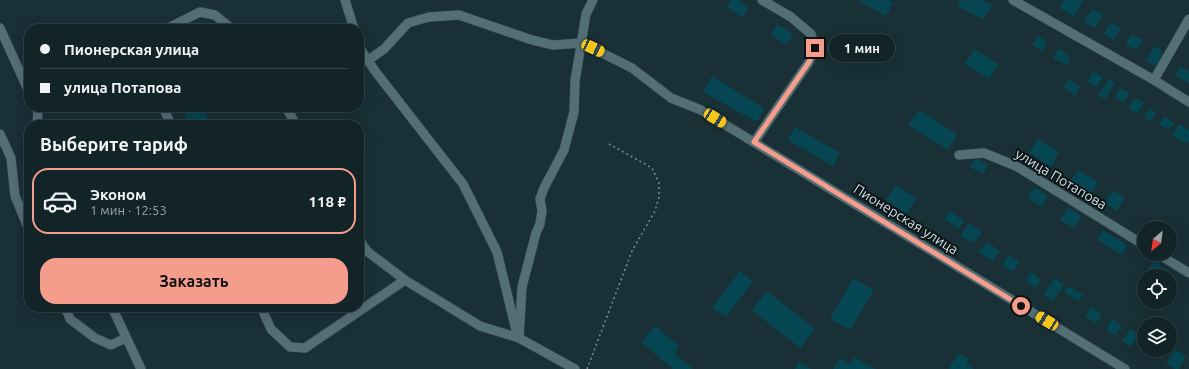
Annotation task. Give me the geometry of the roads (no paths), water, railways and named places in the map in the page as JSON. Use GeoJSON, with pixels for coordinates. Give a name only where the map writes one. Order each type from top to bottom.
{"type":"FeatureCollection","features":[{"type":"Feature","properties":{"kind":"street"},"geometry":{"type":"LineString","coordinates":[[338,0],[348,10]]}},
{"type":"Feature","properties":{"kind":"street"},"geometry":{"type":"LineString","coordinates":[[345,0],[352,24]]}},
{"type":"Feature","properties":{"kind":"street"},"geometry":{"type":"LineString","coordinates":[[519,338],[522,287],[536,233],[540,224],[542,211],[540,199],[544,188],[564,150],[574,112],[575,81],[586,14],[593,0]]}},
{"type":"Feature","properties":{"kind":"street"},"geometry":{"type":"LineString","coordinates":[[754,142],[809,62],[815,48],[811,34],[791,17],[762,0]]}},
{"type":"Feature","properties":{"kind":"street"},"geometry":{"type":"LineString","coordinates":[[1013,0],[1154,80],[1189,102]]}},
{"type":"Feature","properties":{"kind":"street"},"geometry":{"type":"LineString","coordinates":[[176,24],[200,12],[214,15],[226,24]]}},
{"type":"Feature","properties":{"kind":"street"},"geometry":{"type":"LineString","coordinates":[[367,61],[384,49],[408,23],[429,17],[459,15],[532,40],[553,45],[582,43]]}},
{"type":"Feature","properties":{"kind":"street"},"geometry":{"type":"LineString","coordinates":[[1154,80],[1189,18]]}},
{"type":"Feature","properties":{"kind":"street"},"geometry":{"type":"LineString","coordinates":[[0,28],[24,81]]}},
{"type":"Feature","properties":{"kind":"street","name":"Пионерская улица"},"geometry":{"type":"LineString","coordinates":[[582,43],[632,68],[671,98],[701,110],[1124,369]]}},
{"type":"Feature","properties":{"kind":"street"},"geometry":{"type":"LineString","coordinates":[[364,56],[463,184],[497,252],[519,338]]}},
{"type":"Feature","properties":{"kind":"street"},"geometry":{"type":"LineString","coordinates":[[0,134],[11,158],[15,196],[24,218]]}},
{"type":"Feature","properties":{"kind":"street","name":"улица Потапова"},"geometry":{"type":"LineString","coordinates":[[959,155],[984,153],[1016,166],[1137,241]]}},
{"type":"Feature","properties":{"kind":"street"},"geometry":{"type":"LineString","coordinates":[[364,247],[368,252],[405,280],[480,326],[519,338],[575,369]]}},
{"type":"Feature","properties":{"kind":"street"},"geometry":{"type":"LineString","coordinates":[[1169,261],[1189,273]]}},
{"type":"Feature","properties":{"kind":"street"},"geometry":{"type":"LineString","coordinates":[[364,308],[405,280]]}},
{"type":"Feature","properties":{"kind":"street"},"geometry":{"type":"LineString","coordinates":[[67,312],[70,319],[95,338],[111,345],[126,338]]}},
{"type":"Feature","properties":{"kind":"street"},"geometry":{"type":"LineString","coordinates":[[114,312],[141,369]]}},
{"type":"Feature","properties":{"kind":"street"},"geometry":{"type":"LineString","coordinates":[[262,312],[271,329],[290,347],[305,348],[358,312]]}}]}
